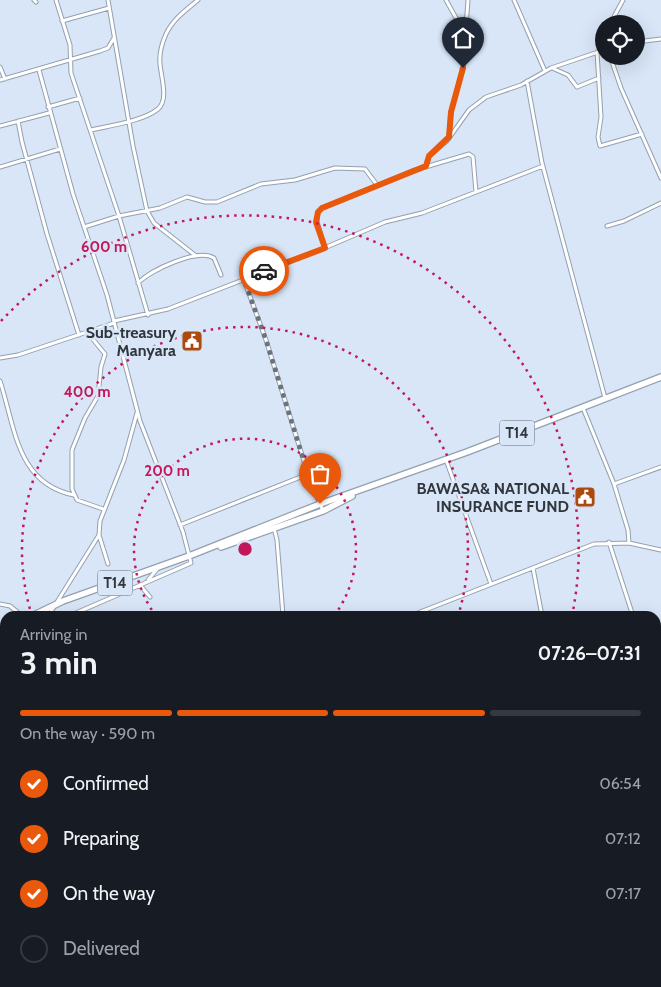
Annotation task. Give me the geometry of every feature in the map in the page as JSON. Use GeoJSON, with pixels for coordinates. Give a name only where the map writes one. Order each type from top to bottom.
{"type":"FeatureCollection","features":[{"type":"Feature","properties":{"kind":"highway","name":"T14"},"geometry":{"type":"LineString","coordinates":[[42,611],[200,552],[236,543],[320,504],[372,487],[661,376]]}},
{"type":"Feature","properties":{"kind":"highway","name":"T14"},"geometry":{"type":"LineString","coordinates":[[273,526],[323,511],[372,487]]}},
{"type":"Feature","properties":{"kind":"street"},"geometry":{"type":"LineString","coordinates":[[56,0],[70,45],[71,74],[119,216],[148,315]]}},
{"type":"Feature","properties":{"kind":"street"},"geometry":{"type":"LineString","coordinates":[[108,0],[148,211],[154,223],[196,256]]}},
{"type":"Feature","properties":{"kind":"street"},"geometry":{"type":"LineString","coordinates":[[91,130],[130,121],[153,112],[161,106],[163,93],[161,51],[166,35],[174,21],[198,0]]}},
{"type":"Feature","properties":{"kind":"street"},"geometry":{"type":"LineString","coordinates":[[446,0],[466,36]]}},
{"type":"Feature","properties":{"kind":"street"},"geometry":{"type":"LineString","coordinates":[[449,137],[451,112],[463,68],[468,0]]}},
{"type":"Feature","properties":{"kind":"street"},"geometry":{"type":"LineString","coordinates":[[514,0],[546,71]]}},
{"type":"Feature","properties":{"kind":"street"},"geometry":{"type":"LineString","coordinates":[[615,15],[623,0]]}},
{"type":"Feature","properties":{"kind":"street"},"geometry":{"type":"LineString","coordinates":[[62,21],[109,8]]}},
{"type":"Feature","properties":{"kind":"street"},"geometry":{"type":"LineString","coordinates":[[0,80],[108,48],[114,38]]}},
{"type":"Feature","properties":{"kind":"street"},"geometry":{"type":"LineString","coordinates":[[645,41],[661,38]]}},
{"type":"Feature","properties":{"kind":"street"},"geometry":{"type":"LineString","coordinates":[[426,166],[429,156],[449,137],[469,110],[481,100],[499,91],[516,87],[551,68],[595,53]]}},
{"type":"Feature","properties":{"kind":"street"},"geometry":{"type":"LineString","coordinates":[[598,65],[601,117],[598,137],[600,146],[642,134]]}},
{"type":"Feature","properties":{"kind":"street"},"geometry":{"type":"LineString","coordinates":[[613,65],[621,88],[661,178]]}},
{"type":"Feature","properties":{"kind":"street"},"geometry":{"type":"LineString","coordinates":[[0,67],[5,79]]}},
{"type":"Feature","properties":{"kind":"street"},"geometry":{"type":"LineString","coordinates":[[551,68],[568,75],[577,87],[599,78]]}},
{"type":"Feature","properties":{"kind":"street"},"geometry":{"type":"LineString","coordinates":[[39,70],[49,113],[114,322],[137,412],[180,525],[191,563],[188,566],[80,611]]}},
{"type":"Feature","properties":{"kind":"street"},"geometry":{"type":"LineString","coordinates":[[528,81],[543,166],[605,399]]}},
{"type":"Feature","properties":{"kind":"street"},"geometry":{"type":"LineString","coordinates":[[48,107],[80,98]]}},
{"type":"Feature","properties":{"kind":"street"},"geometry":{"type":"LineString","coordinates":[[0,126],[49,113]]}},
{"type":"Feature","properties":{"kind":"street"},"geometry":{"type":"LineString","coordinates":[[18,120],[26,159],[79,335]]}},
{"type":"Feature","properties":{"kind":"street"},"geometry":{"type":"LineString","coordinates":[[0,167],[60,149]]}},
{"type":"Feature","properties":{"kind":"street"},"geometry":{"type":"LineString","coordinates":[[325,248],[316,222],[318,212],[326,206],[426,166],[467,154],[472,155],[476,192]]}},
{"type":"Feature","properties":{"kind":"street"},"geometry":{"type":"LineString","coordinates":[[0,358],[18,355],[114,322],[148,315],[244,280],[385,222],[422,212],[543,166]]}},
{"type":"Feature","properties":{"kind":"street"},"geometry":{"type":"LineString","coordinates":[[84,227],[119,216],[148,211],[189,197],[205,202],[217,202],[261,184],[295,180],[335,168],[365,169],[378,185]]}},
{"type":"Feature","properties":{"kind":"street"},"geometry":{"type":"LineString","coordinates":[[607,226],[624,221],[661,203]]}},
{"type":"Feature","properties":{"kind":"street"},"geometry":{"type":"LineString","coordinates":[[138,283],[152,271],[196,256],[207,255],[214,258],[221,275]]}},
{"type":"Feature","properties":{"kind":"street"},"geometry":{"type":"LineString","coordinates":[[244,280],[266,340],[308,474],[323,511]]}},
{"type":"Feature","properties":{"kind":"street"},"geometry":{"type":"LineString","coordinates":[[87,332],[105,354],[101,367],[98,396],[85,418],[72,450],[71,474],[74,495],[77,500],[103,509]]}},
{"type":"Feature","properties":{"kind":"street"},"geometry":{"type":"LineString","coordinates":[[0,381],[27,466],[51,488],[74,495]]}},
{"type":"Feature","properties":{"kind":"street"},"geometry":{"type":"LineString","coordinates":[[583,407],[614,484],[628,530],[629,543]]}},
{"type":"Feature","properties":{"kind":"street"},"geometry":{"type":"LineString","coordinates":[[51,611],[68,588],[99,535],[103,509],[121,467],[137,412]]}},
{"type":"Feature","properties":{"kind":"street"},"geometry":{"type":"LineString","coordinates":[[446,459],[491,584]]}},
{"type":"Feature","properties":{"kind":"street"},"geometry":{"type":"LineString","coordinates":[[614,484],[661,467]]}},
{"type":"Feature","properties":{"kind":"street"},"geometry":{"type":"LineString","coordinates":[[180,525],[308,474]]}},
{"type":"Feature","properties":{"kind":"street"},"geometry":{"type":"LineString","coordinates":[[273,526],[277,540],[283,611]]}},
{"type":"Feature","properties":{"kind":"street"},"geometry":{"type":"LineString","coordinates":[[99,535],[108,564]]}},
{"type":"Feature","properties":{"kind":"street"},"geometry":{"type":"LineString","coordinates":[[423,611],[594,544],[609,542],[629,543],[661,550]]}},
{"type":"Feature","properties":{"kind":"street"},"geometry":{"type":"LineString","coordinates":[[609,542],[631,611]]}},
{"type":"Feature","properties":{"kind":"street"},"geometry":{"type":"LineString","coordinates":[[147,582],[159,567]]}},
{"type":"Feature","properties":{"kind":"street"},"geometry":{"type":"LineString","coordinates":[[533,568],[541,611]]}},
{"type":"Feature","properties":{"kind":"street"},"geometry":{"type":"LineString","coordinates":[[140,585],[150,597]]}},
{"type":"Feature","properties":{"kind":"street"},"geometry":{"type":"LineString","coordinates":[[0,604],[10,606],[16,611]]}},
{"type":"Feature","properties":{"kind":"way so far"},"geometry":{"type":"LineString","coordinates":[[264,271],[244,280],[266,340],[292,427],[320,504]]}},
{"type":"Feature","properties":{"kind":"place","name":"Sub-treasury Manyara"},"geometry":{"type":"Point","coordinates":[192,341]}},
{"type":"Feature","properties":{"kind":"place","name":"BAWASA& NATIONAL INSURANCE FUND"},"geometry":{"type":"Point","coordinates":[585,497]}},
{"type":"Feature","properties":{"kind":"route"},"geometry":{"type":"LineString","coordinates":[[264,271],[325,248],[316,222],[318,212],[322,208],[426,166],[429,156],[445,143],[449,137],[451,112],[456,102],[463,68]]}}]}
